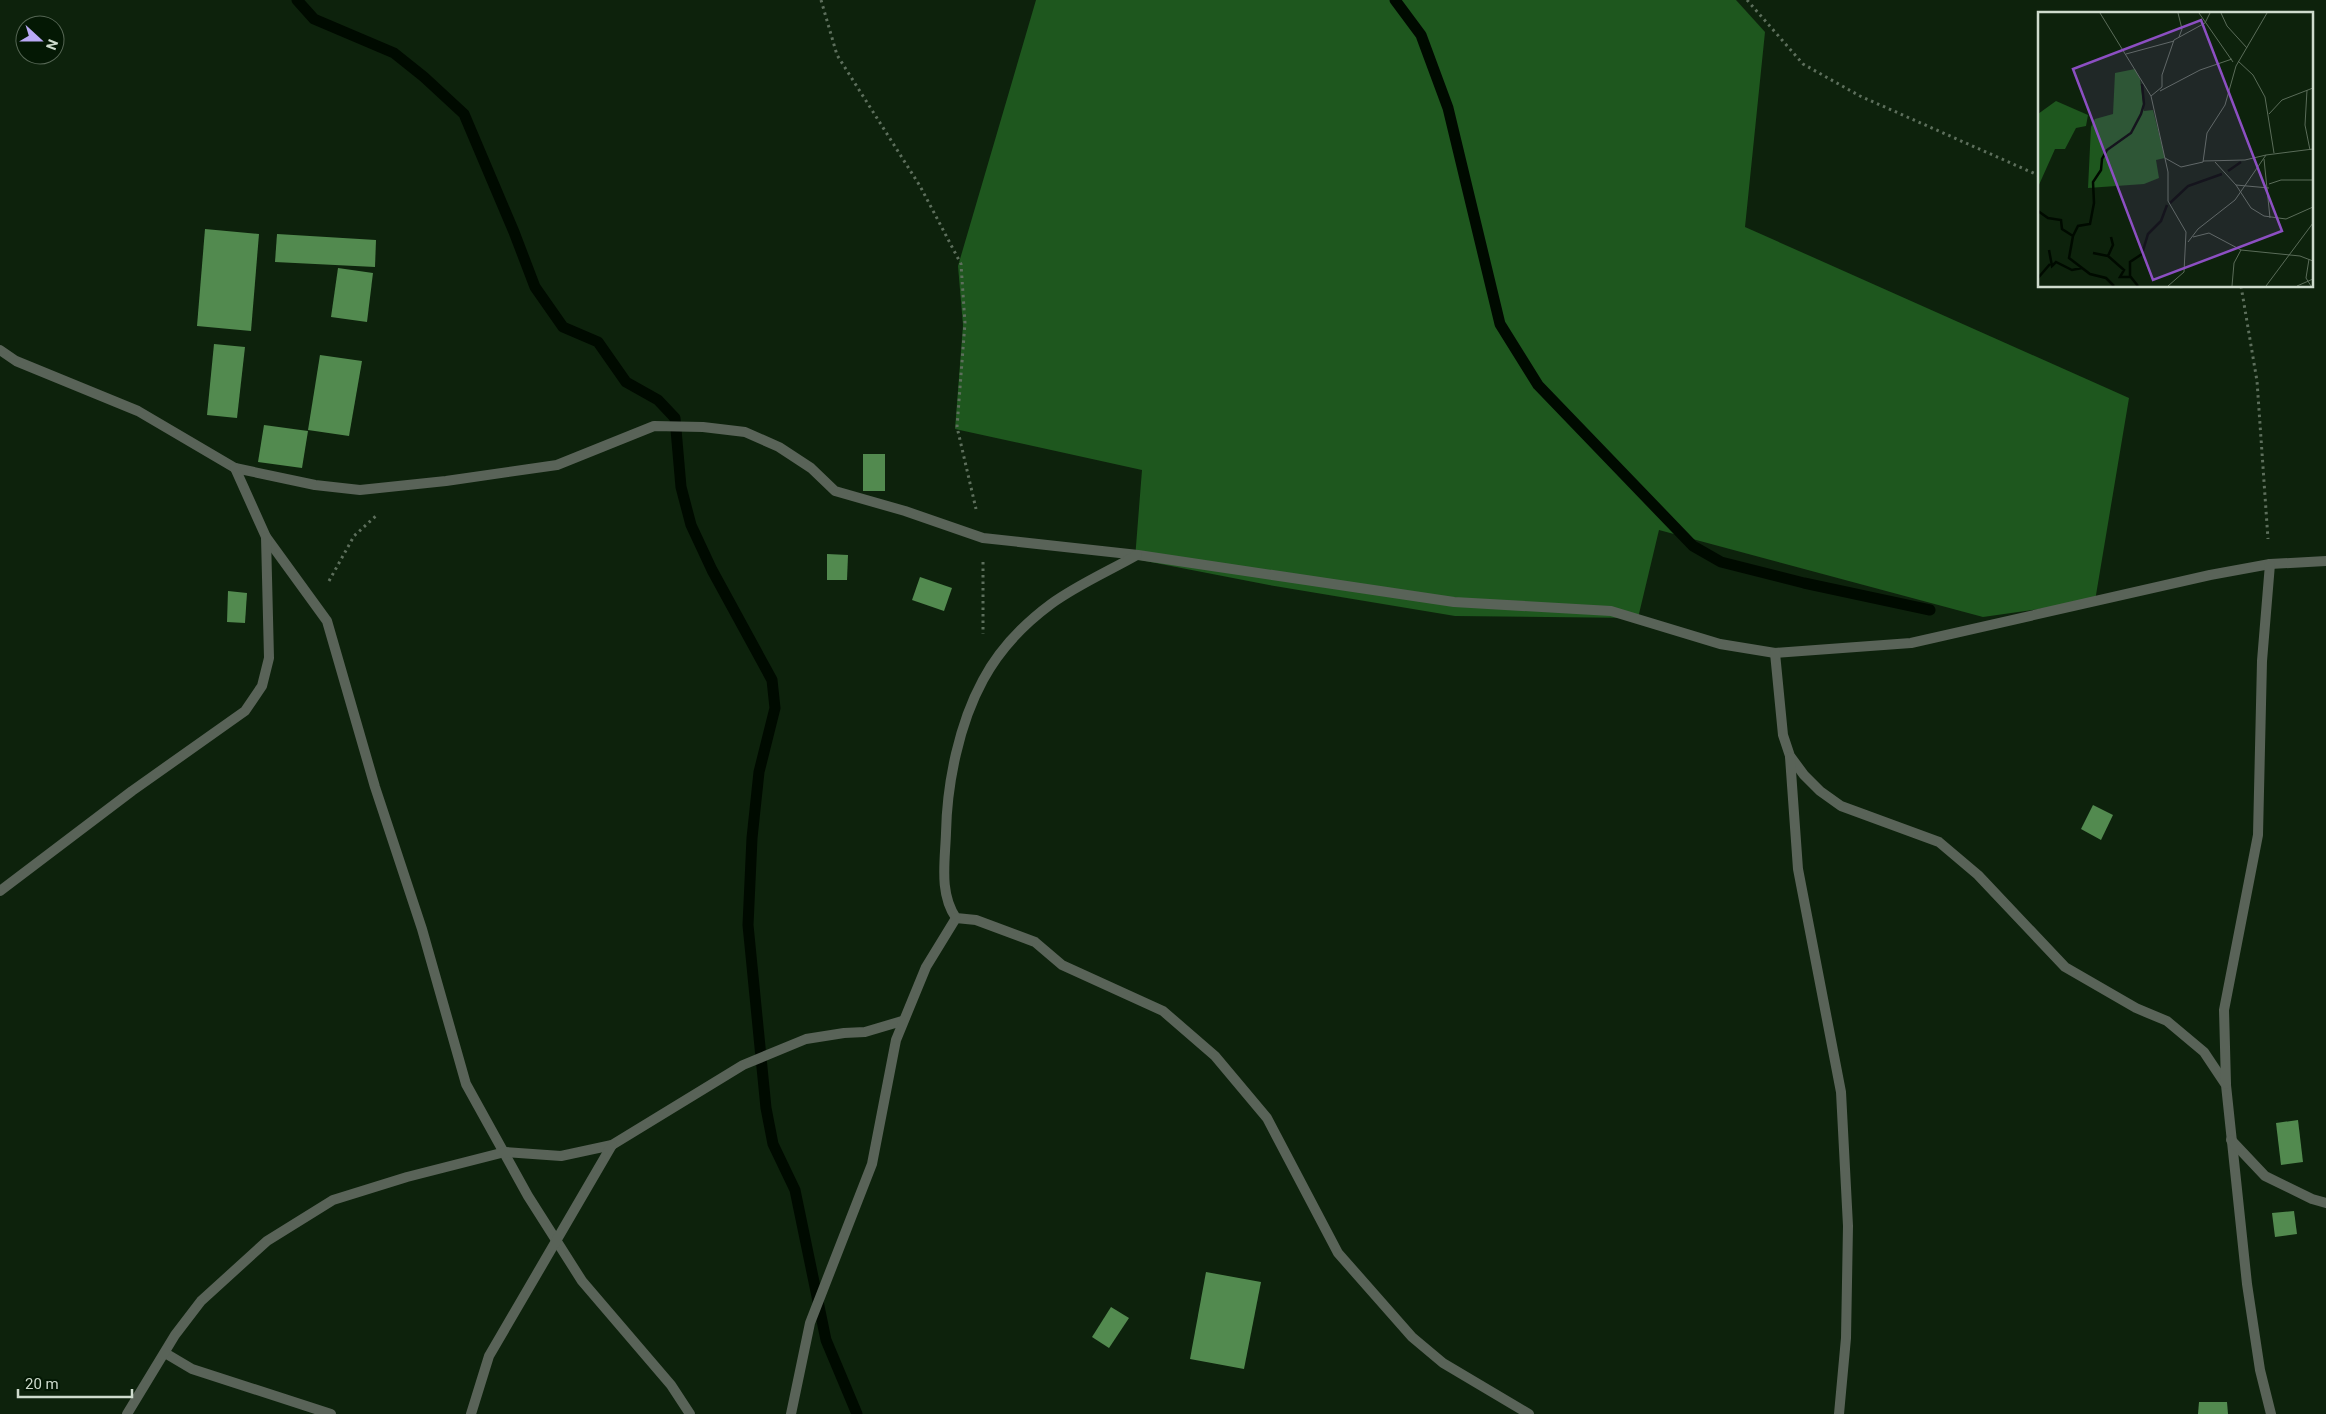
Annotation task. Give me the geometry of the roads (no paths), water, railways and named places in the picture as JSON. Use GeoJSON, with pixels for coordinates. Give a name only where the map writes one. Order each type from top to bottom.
{"type":"FeatureCollection","features":[{"type":"Feature","properties":{"kind":"street"},"geometry":{"type":"LineString","coordinates":[[0,350],[16,360],[138,411],[235,468],[342,489],[360,490],[557,465],[654,426],[703,427],[745,432],[779,447],[803,462],[835,491],[905,511],[983,538],[1138,555],[1454,602],[1611,611],[1720,644],[1776,653],[1911,643],[1984,625],[2270,564],[2326,561]]}},
{"type":"Feature","properties":{"kind":"street"},"geometry":{"type":"LineString","coordinates":[[235,468],[266,537],[327,620],[375,787],[422,929],[466,1084],[528,1196],[582,1281],[671,1385],[690,1414]]}},
{"type":"Feature","properties":{"kind":"street"},"geometry":{"type":"LineString","coordinates":[[0,891],[132,791],[245,711],[262,686],[269,658],[266,537]]}},
{"type":"Feature","properties":{"kind":"street"},"geometry":{"type":"LineString","coordinates":[[956,918],[949,907],[945,893],[946,821],[952,767],[983,679],[1014,636],[1052,604],[1138,555]]}},
{"type":"Feature","properties":{"kind":"street"},"geometry":{"type":"LineString","coordinates":[[2270,564],[2262,661],[2258,835],[2224,1010],[2226,1085],[2231,1140],[2250,1303],[2260,1370],[2271,1414]]}},
{"type":"Feature","properties":{"kind":"street"},"geometry":{"type":"LineString","coordinates":[[1776,653],[1783,735],[1790,756],[1798,868],[1842,1092],[1848,1226],[1846,1338],[1839,1414]]}},
{"type":"Feature","properties":{"kind":"street"},"geometry":{"type":"LineString","coordinates":[[1790,756],[1804,775],[1820,791],[1840,806],[1939,842],[1978,875],[2065,967],[2136,1008],[2167,1021],[2204,1052],[2226,1085]]}},
{"type":"Feature","properties":{"kind":"street"},"geometry":{"type":"LineString","coordinates":[[792,1414],[810,1323],[872,1164],[896,1040],[902,1021],[926,967],[956,918]]}},
{"type":"Feature","properties":{"kind":"street"},"geometry":{"type":"LineString","coordinates":[[956,918],[976,920],[1036,942],[1062,965],[1163,1011],[1200,1043],[1214,1056],[1267,1118],[1338,1253],[1406,1330],[1443,1363],[1529,1414]]}},
{"type":"Feature","properties":{"kind":"street"},"geometry":{"type":"LineString","coordinates":[[127,1414],[175,1335],[201,1301],[267,1241],[333,1200],[407,1177],[505,1152],[561,1156],[612,1145],[743,1065],[806,1039],[865,1032],[902,1021]]}},
{"type":"Feature","properties":{"kind":"street"},"geometry":{"type":"LineString","coordinates":[[2231,1140],[2265,1176],[2312,1199],[2326,1203]]}},
{"type":"Feature","properties":{"kind":"street"},"geometry":{"type":"LineString","coordinates":[[471,1414],[489,1356],[612,1145]]}},
{"type":"Feature","properties":{"kind":"street"},"geometry":{"type":"LineString","coordinates":[[165,1353],[192,1369],[331,1414]]}},
{"type":"Feature","properties":{"kind":"waterway"},"geometry":{"type":"LineString","coordinates":[[297,0],[314,19],[394,53],[424,77],[464,114],[535,287],[563,327],[598,342],[626,382],[658,400],[675,418],[681,487],[691,525],[712,570],[772,680],[775,708],[759,772],[752,838],[748,925],[766,1108],[773,1144],[795,1190],[826,1340],[857,1414]]}},
{"type":"Feature","properties":{"kind":"waterway"},"geometry":{"type":"LineString","coordinates":[[1395,0],[1421,35],[1448,108],[1500,324],[1538,385],[1693,546],[1721,562],[1804,583],[1930,610]]}}]}
